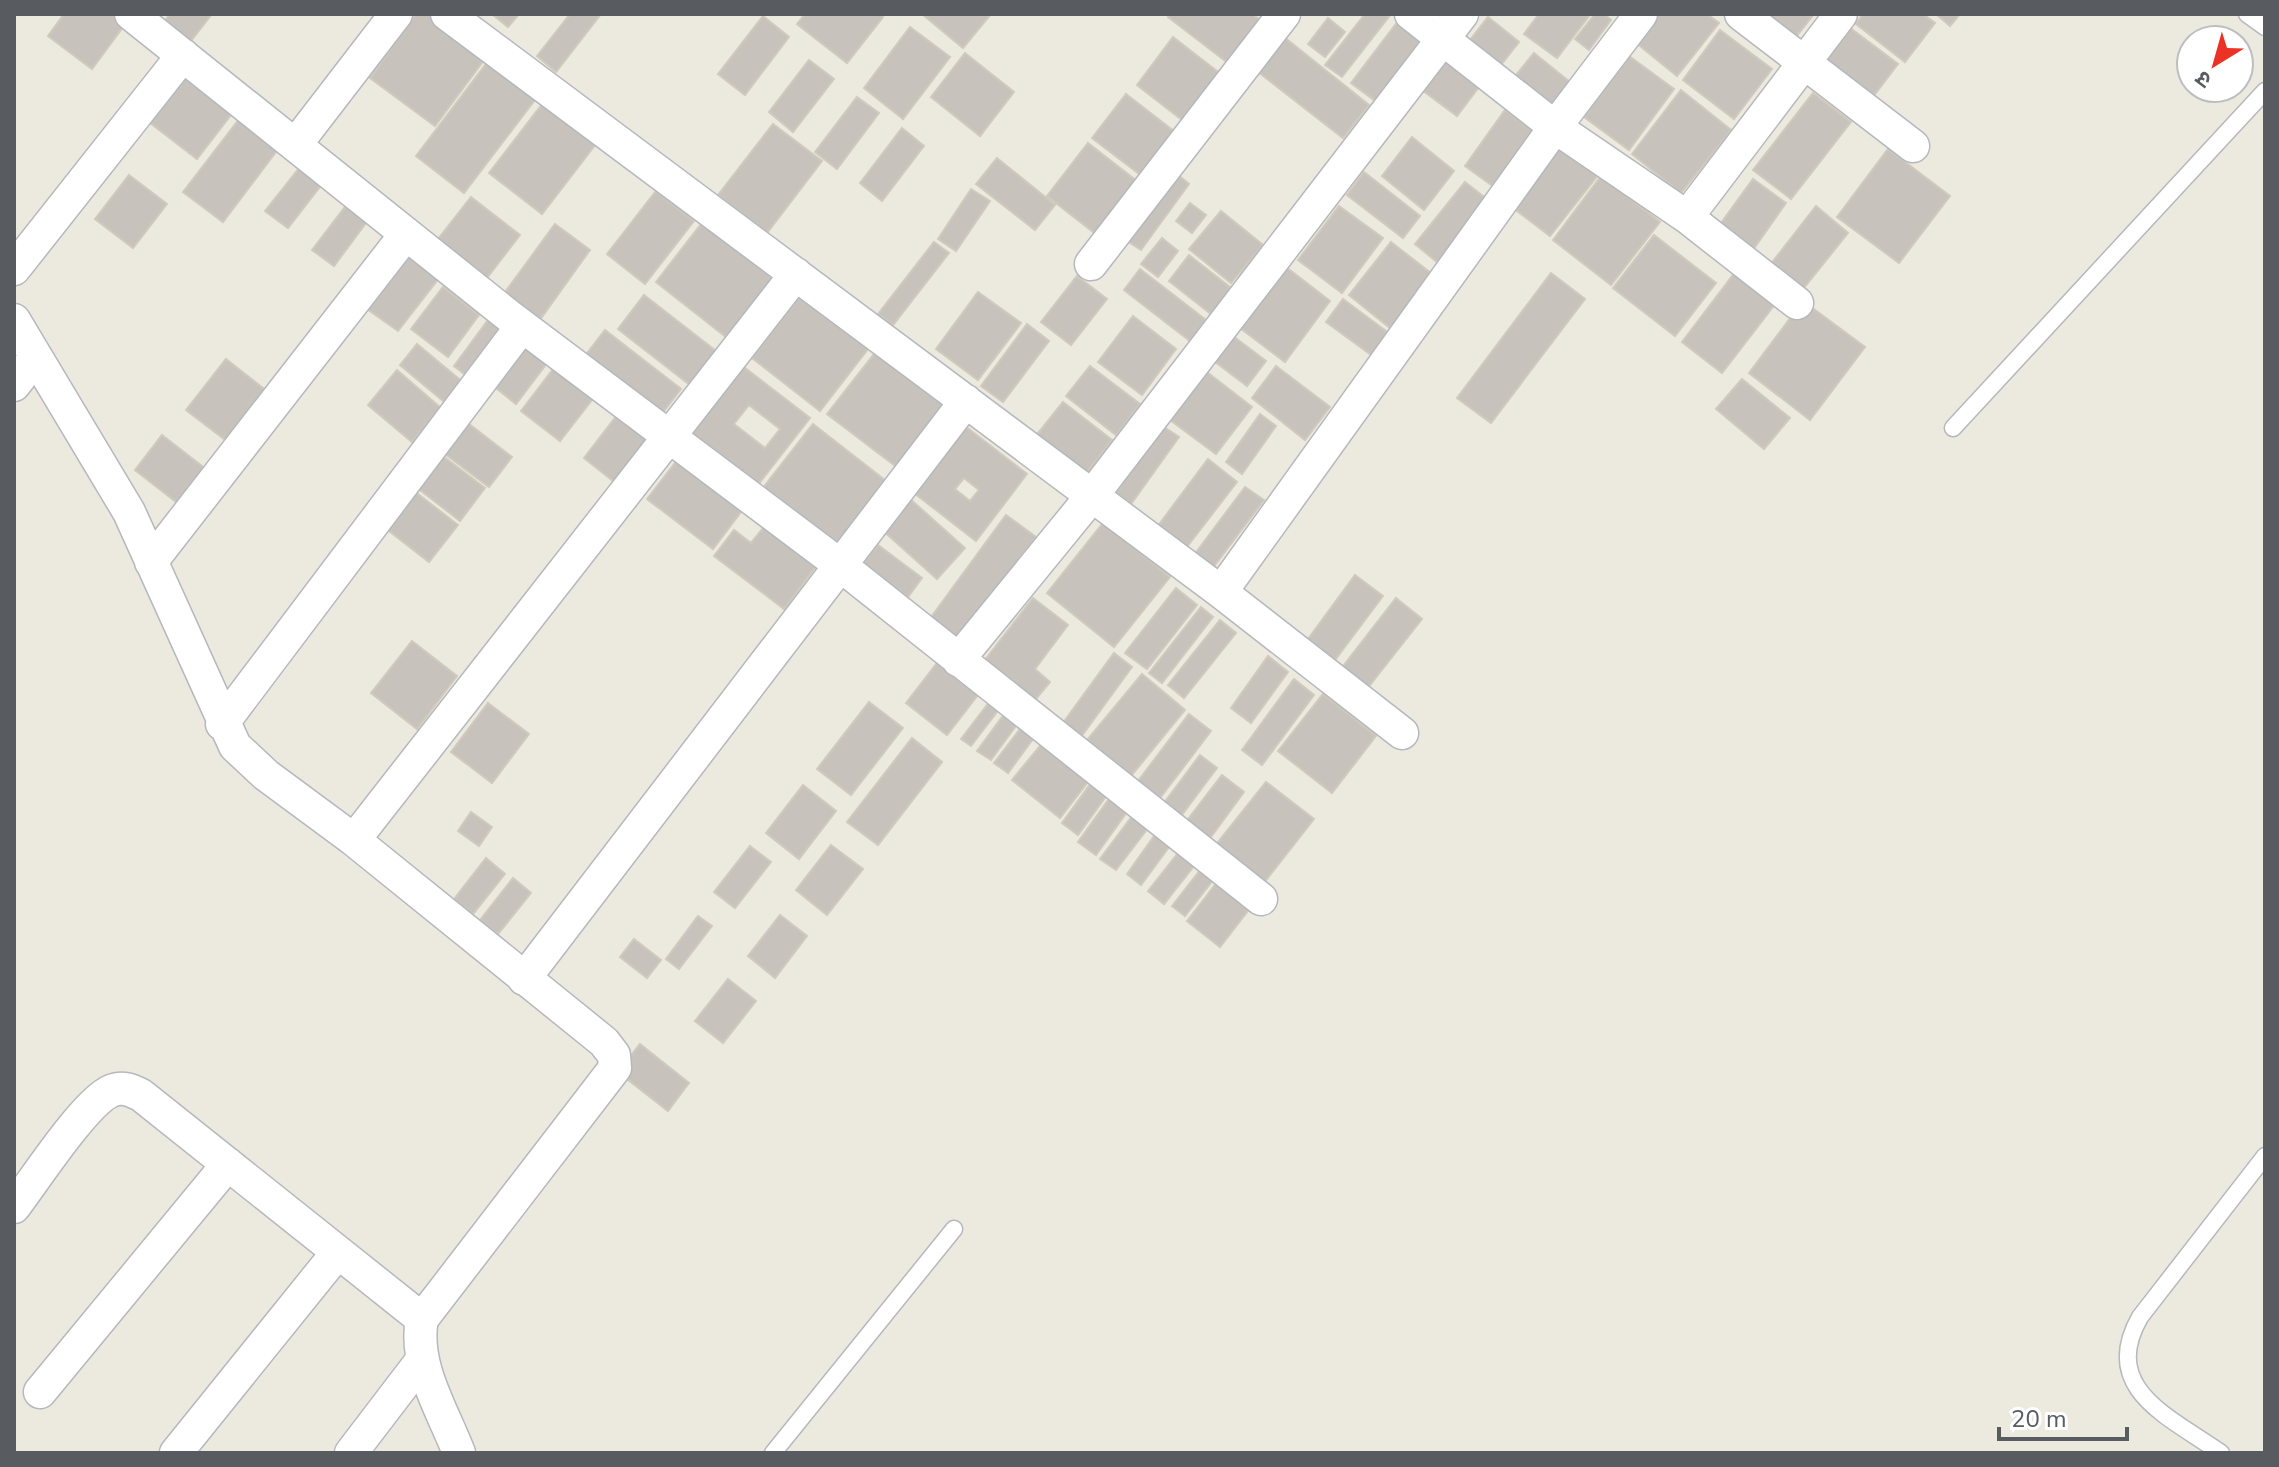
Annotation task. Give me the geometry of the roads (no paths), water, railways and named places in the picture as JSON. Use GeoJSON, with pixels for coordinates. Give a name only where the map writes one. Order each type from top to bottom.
{"type":"FeatureCollection","features":[{"type":"Feature","properties":{"kind":"street"},"geometry":{"type":"LineString","coordinates":[[131,14],[522,326],[667,438],[840,565],[1261,899]]}},
{"type":"Feature","properties":{"kind":"street"},"geometry":{"type":"LineString","coordinates":[[296,144],[396,14]]}},
{"type":"Feature","properties":{"kind":"street"},"geometry":{"type":"LineString","coordinates":[[447,14],[1221,592],[1402,733]]}},
{"type":"Feature","properties":{"kind":"street"},"geometry":{"type":"LineString","coordinates":[[1091,264],[1284,14]]}},
{"type":"Feature","properties":{"kind":"street"},"geometry":{"type":"LineString","coordinates":[[1411,14],[1555,127],[1687,217],[1797,303]]}},
{"type":"Feature","properties":{"kind":"street"},"geometry":{"type":"LineString","coordinates":[[958,660],[1091,497],[1462,14]]}},
{"type":"Feature","properties":{"kind":"street"},"geometry":{"type":"LineString","coordinates":[[1221,592],[1555,127],[1641,14]]}},
{"type":"Feature","properties":{"kind":"street"},"geometry":{"type":"LineString","coordinates":[[1741,14],[1913,146]]}},
{"type":"Feature","properties":{"kind":"street"},"geometry":{"type":"LineString","coordinates":[[1687,217],[1841,14]]}},
{"type":"Feature","properties":{"kind":"street"},"geometry":{"type":"LineString","coordinates":[[14,269],[183,55]]}},
{"type":"Feature","properties":{"kind":"street"},"geometry":{"type":"LineString","coordinates":[[151,562],[406,234]]}},
{"type":"Feature","properties":{"kind":"street"},"geometry":{"type":"LineString","coordinates":[[354,840],[796,274]]}},
{"type":"Feature","properties":{"kind":"street"},"geometry":{"type":"LineString","coordinates":[[14,320],[129,512],[222,724],[246,758],[354,840],[604,1042],[614,1055],[615,1068],[422,1319],[419,1336],[422,1360],[459,1453]]}},
{"type":"Feature","properties":{"kind":"street"},"geometry":{"type":"LineString","coordinates":[[222,724],[522,326]]}},
{"type":"Feature","properties":{"kind":"street"},"geometry":{"type":"LineString","coordinates":[[14,385],[35,358]]}},
{"type":"Feature","properties":{"kind":"street"},"geometry":{"type":"LineString","coordinates":[[524,979],[966,401]]}},
{"type":"Feature","properties":{"kind":"street"},"geometry":{"type":"LineString","coordinates":[[14,1207],[90,1108],[114,1089],[127,1089],[141,1095],[422,1319]]}},
{"type":"Feature","properties":{"kind":"street"},"geometry":{"type":"LineString","coordinates":[[40,1392],[228,1164]]}},
{"type":"Feature","properties":{"kind":"street"},"geometry":{"type":"LineString","coordinates":[[176,1453],[338,1252]]}},
{"type":"Feature","properties":{"kind":"street"},"geometry":{"type":"LineString","coordinates":[[351,1453],[422,1360]]}},
{"type":"Feature","properties":{"kind":"lane"},"geometry":{"type":"LineString","coordinates":[[2247,14],[2265,27]]}},
{"type":"Feature","properties":{"kind":"lane"},"geometry":{"type":"LineString","coordinates":[[1953,428],[2265,91]]}},
{"type":"Feature","properties":{"kind":"lane"},"geometry":{"type":"LineString","coordinates":[[2221,1453],[2138,1390],[2131,1381],[2126,1360],[2128,1338],[2140,1317],[2265,1156]]}},
{"type":"Feature","properties":{"kind":"lane"},"geometry":{"type":"LineString","coordinates":[[773,1453],[954,1229]]}}]}
